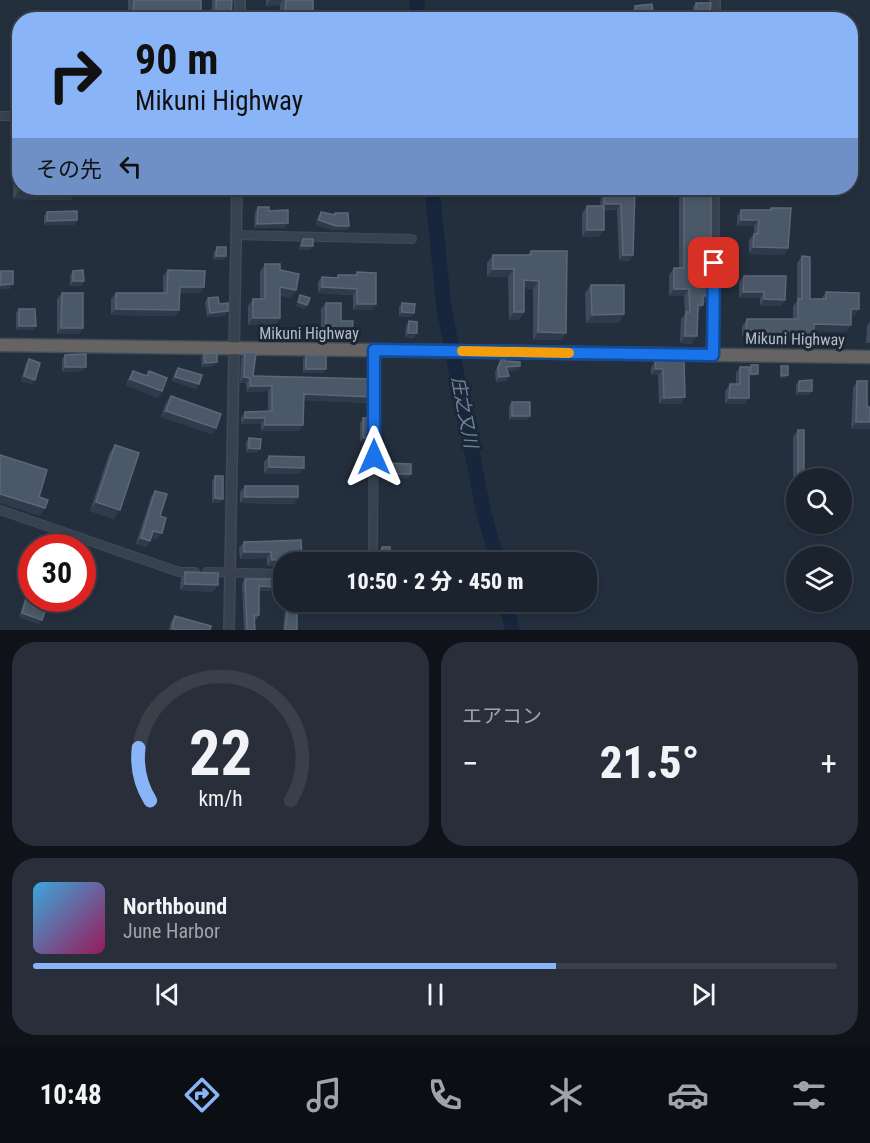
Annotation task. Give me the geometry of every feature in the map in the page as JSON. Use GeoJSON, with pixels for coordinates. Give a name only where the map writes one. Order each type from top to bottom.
{"type":"FeatureCollection","features":[{"type":"Feature","properties":{"kind":"highway","name":"Mikuni Highway"},"geometry":{"type":"LineString","coordinates":[[0,345],[870,357]]}},
{"type":"Feature","properties":{"kind":"street"},"geometry":{"type":"LineString","coordinates":[[229,630],[237,195]]}},
{"type":"Feature","properties":{"kind":"street"},"geometry":{"type":"LineString","coordinates":[[713,355],[714,195]]}},
{"type":"Feature","properties":{"kind":"street"},"geometry":{"type":"LineString","coordinates":[[236,235],[412,239]]}},
{"type":"Feature","properties":{"kind":"street"},"geometry":{"type":"LineString","coordinates":[[373,552],[374,350]]}},
{"type":"Feature","properties":{"kind":"street"},"geometry":{"type":"LineString","coordinates":[[0,510],[179,572],[273,574]]}},
{"type":"Feature","properties":{"kind":"building"},"geometry":{"type":"Polygon","coordinates":[[[134,0],[201,0],[201,12],[133,12],[134,0]]]}},
{"type":"Feature","properties":{"kind":"building"},"geometry":{"type":"Polygon","coordinates":[[[216,0],[232,0],[231,12],[216,12],[216,0]]]}},
{"type":"Feature","properties":{"kind":"building"},"geometry":{"type":"Polygon","coordinates":[[[286,0],[313,0],[313,12],[285,12],[286,0]]]}},
{"type":"Feature","properties":{"kind":"building"},"geometry":{"type":"Polygon","coordinates":[[[696,3],[711,3],[710,12],[696,12],[696,3]]]}},
{"type":"Feature","properties":{"kind":"building"},"geometry":{"type":"Polygon","coordinates":[[[652,4],[653,12],[636,12],[635,6],[652,4]]]}},
{"type":"Feature","properties":{"kind":"building"},"geometry":{"type":"Polygon","coordinates":[[[605,195],[635,195],[633,255],[623,255],[621,204],[604,204],[605,195]]]}},
{"type":"Feature","properties":{"kind":"building"},"geometry":{"type":"Polygon","coordinates":[[[684,195],[711,195],[711,238],[705,238],[704,267],[711,267],[711,296],[703,296],[703,305],[698,305],[697,336],[685,336],[686,312],[690,312],[689,289],[674,289],[674,268],[684,268],[684,195]]]}},
{"type":"Feature","properties":{"kind":"building"},"geometry":{"type":"Polygon","coordinates":[[[587,206],[604,206],[604,230],[587,230],[587,206]]]}},
{"type":"Feature","properties":{"kind":"building"},"geometry":{"type":"Polygon","coordinates":[[[258,207],[269,207],[269,211],[288,210],[288,223],[257,224],[258,207]]]}},
{"type":"Feature","properties":{"kind":"building"},"geometry":{"type":"Polygon","coordinates":[[[771,208],[791,208],[788,248],[753,247],[754,234],[758,234],[759,220],[741,220],[741,210],[771,210],[771,208]]]}},
{"type":"Feature","properties":{"kind":"building"},"geometry":{"type":"Polygon","coordinates":[[[77,211],[77,220],[47,221],[47,212],[77,211]]]}},
{"type":"Feature","properties":{"kind":"building"},"geometry":{"type":"Polygon","coordinates":[[[321,212],[335,215],[335,213],[348,213],[349,226],[336,226],[319,220],[321,212]]]}},
{"type":"Feature","properties":{"kind":"building"},"geometry":{"type":"Polygon","coordinates":[[[303,239],[313,239],[313,246],[302,246],[303,239]]]}},
{"type":"Feature","properties":{"kind":"building"},"geometry":{"type":"Polygon","coordinates":[[[217,247],[226,247],[226,256],[216,256],[217,247]]]}},
{"type":"Feature","properties":{"kind":"building"},"geometry":{"type":"Polygon","coordinates":[[[531,251],[567,251],[566,333],[538,332],[539,281],[524,280],[524,312],[514,312],[514,269],[493,269],[493,255],[531,255],[531,251]]]}},
{"type":"Feature","properties":{"kind":"building"},"geometry":{"type":"Polygon","coordinates":[[[802,256],[810,257],[810,299],[826,299],[826,292],[859,293],[859,309],[851,309],[851,325],[814,324],[814,337],[768,338],[768,330],[746,330],[747,319],[798,319],[798,299],[802,299],[802,256]]]}},
{"type":"Feature","properties":{"kind":"building"},"geometry":{"type":"Polygon","coordinates":[[[265,264],[280,264],[280,270],[299,274],[296,290],[280,287],[280,318],[253,318],[253,299],[265,299],[265,264]]]}},
{"type":"Feature","properties":{"kind":"building"},"geometry":{"type":"Polygon","coordinates":[[[83,270],[84,281],[73,281],[73,271],[83,270]]]}},
{"type":"Feature","properties":{"kind":"building"},"geometry":{"type":"Polygon","coordinates":[[[168,270],[205,271],[204,287],[180,287],[179,310],[116,309],[116,293],[167,293],[168,270]]]}},
{"type":"Feature","properties":{"kind":"building"},"geometry":{"type":"Polygon","coordinates":[[[1,271],[13,271],[13,284],[0,285],[1,271]]]}},
{"type":"Feature","properties":{"kind":"building"},"geometry":{"type":"Polygon","coordinates":[[[357,272],[376,273],[376,304],[357,304],[357,289],[322,287],[322,277],[338,278],[338,275],[357,275],[357,272]]]}},
{"type":"Feature","properties":{"kind":"building"},"geometry":{"type":"Polygon","coordinates":[[[744,276],[786,276],[785,300],[764,299],[764,292],[743,292],[744,276]]]}},
{"type":"Feature","properties":{"kind":"building"},"geometry":{"type":"Polygon","coordinates":[[[591,285],[624,285],[624,314],[592,315],[591,285]]]}},
{"type":"Feature","properties":{"kind":"building"},"geometry":{"type":"Polygon","coordinates":[[[62,293],[83,293],[83,328],[61,328],[62,293]]]}},
{"type":"Feature","properties":{"kind":"building"},"geometry":{"type":"Polygon","coordinates":[[[300,295],[310,298],[307,305],[298,302],[300,295]]]}},
{"type":"Feature","properties":{"kind":"building"},"geometry":{"type":"Polygon","coordinates":[[[218,297],[219,304],[228,303],[228,311],[210,313],[208,298],[218,297]]]}},
{"type":"Feature","properties":{"kind":"building"},"geometry":{"type":"Polygon","coordinates":[[[326,303],[341,303],[341,321],[353,321],[352,332],[326,332],[326,303]]]}},
{"type":"Feature","properties":{"kind":"building"},"geometry":{"type":"Polygon","coordinates":[[[402,303],[415,304],[414,313],[402,312],[402,303]]]}},
{"type":"Feature","properties":{"kind":"building"},"geometry":{"type":"Polygon","coordinates":[[[19,309],[35,309],[36,326],[19,326],[19,309]]]}},
{"type":"Feature","properties":{"kind":"building"},"geometry":{"type":"Polygon","coordinates":[[[409,321],[417,322],[417,333],[408,333],[409,321]]]}},
{"type":"Feature","properties":{"kind":"building"},"geometry":{"type":"Polygon","coordinates":[[[245,352],[256,353],[253,376],[372,379],[371,397],[304,394],[303,425],[265,425],[265,418],[245,418],[245,412],[272,411],[272,386],[250,386],[250,378],[244,377],[245,352]]]}},
{"type":"Feature","properties":{"kind":"building"},"geometry":{"type":"Polygon","coordinates":[[[217,353],[217,362],[205,363],[204,354],[217,353]]]}},
{"type":"Feature","properties":{"kind":"building"},"geometry":{"type":"Polygon","coordinates":[[[86,354],[86,367],[65,367],[65,355],[86,354]]]}},
{"type":"Feature","properties":{"kind":"building"},"geometry":{"type":"Polygon","coordinates":[[[306,355],[326,355],[326,369],[306,369],[306,355]]]}},
{"type":"Feature","properties":{"kind":"building"},"geometry":{"type":"Polygon","coordinates":[[[503,356],[505,361],[520,362],[520,366],[506,367],[509,376],[499,377],[498,368],[503,356]]]}},
{"type":"Feature","properties":{"kind":"building"},"geometry":{"type":"Polygon","coordinates":[[[29,359],[40,363],[35,380],[24,376],[29,359]]]}},
{"type":"Feature","properties":{"kind":"building"},"geometry":{"type":"Polygon","coordinates":[[[655,361],[684,361],[685,397],[664,398],[663,369],[656,369],[655,361]]]}},
{"type":"Feature","properties":{"kind":"building"},"geometry":{"type":"Polygon","coordinates":[[[751,365],[758,365],[758,374],[751,374],[751,365]]]}},
{"type":"Feature","properties":{"kind":"building"},"geometry":{"type":"Polygon","coordinates":[[[781,366],[788,366],[788,375],[781,376],[781,366]]]}},
{"type":"Feature","properties":{"kind":"building"},"geometry":{"type":"Polygon","coordinates":[[[740,367],[749,367],[749,398],[729,398],[730,384],[740,384],[740,367]]]}},
{"type":"Feature","properties":{"kind":"building"},"geometry":{"type":"Polygon","coordinates":[[[178,368],[202,375],[199,384],[175,377],[178,368]]]}},
{"type":"Feature","properties":{"kind":"building"},"geometry":{"type":"Polygon","coordinates":[[[133,371],[147,376],[149,371],[167,378],[162,391],[130,379],[133,371]]]}},
{"type":"Feature","properties":{"kind":"building"},"geometry":{"type":"Polygon","coordinates":[[[812,380],[812,391],[799,391],[799,381],[812,380]]]}},
{"type":"Feature","properties":{"kind":"building"},"geometry":{"type":"Polygon","coordinates":[[[857,381],[867,381],[867,407],[870,407],[870,422],[856,422],[857,381]]]}},
{"type":"Feature","properties":{"kind":"building"},"geometry":{"type":"Polygon","coordinates":[[[171,396],[221,414],[216,428],[166,411],[171,396]]]}},
{"type":"Feature","properties":{"kind":"building"},"geometry":{"type":"Polygon","coordinates":[[[512,402],[530,402],[530,416],[512,416],[512,402]]]}},
{"type":"Feature","properties":{"kind":"building"},"geometry":{"type":"Polygon","coordinates":[[[363,418],[371,418],[371,438],[363,438],[363,418]]]}},
{"type":"Feature","properties":{"kind":"building"},"geometry":{"type":"Polygon","coordinates":[[[798,430],[804,430],[804,468],[798,468],[798,430]]]}},
{"type":"Feature","properties":{"kind":"building"},"geometry":{"type":"Polygon","coordinates":[[[249,438],[261,439],[260,449],[249,448],[249,438]]]}},
{"type":"Feature","properties":{"kind":"building"},"geometry":{"type":"Polygon","coordinates":[[[115,445],[139,453],[120,510],[96,502],[115,445]]]}},
{"type":"Feature","properties":{"kind":"building"},"geometry":{"type":"Polygon","coordinates":[[[0,455],[47,470],[39,497],[48,500],[45,508],[0,494],[0,455]]]}},
{"type":"Feature","properties":{"kind":"building"},"geometry":{"type":"Polygon","coordinates":[[[269,456],[304,457],[304,468],[269,467],[269,456]]]}},
{"type":"Feature","properties":{"kind":"building"},"geometry":{"type":"Polygon","coordinates":[[[390,463],[411,464],[411,474],[390,474],[390,463]]]}},
{"type":"Feature","properties":{"kind":"building"},"geometry":{"type":"Polygon","coordinates":[[[215,476],[223,476],[223,499],[215,498],[215,476]]]}},
{"type":"Feature","properties":{"kind":"building"},"geometry":{"type":"Polygon","coordinates":[[[245,486],[298,486],[298,497],[245,497],[245,486]]]}},
{"type":"Feature","properties":{"kind":"building"},"geometry":{"type":"Polygon","coordinates":[[[155,491],[167,494],[160,516],[166,518],[162,533],[153,531],[150,541],[141,538],[155,491]]]}},
{"type":"Feature","properties":{"kind":"building"},"geometry":{"type":"Polygon","coordinates":[[[301,540],[302,552],[273,552],[272,560],[271,552],[244,552],[244,542],[301,540]]]}},
{"type":"Feature","properties":{"kind":"building"},"geometry":{"type":"Polygon","coordinates":[[[382,547],[390,547],[390,552],[381,552],[382,547]]]}},
{"type":"Feature","properties":{"kind":"building"},"geometry":{"type":"Polygon","coordinates":[[[185,572],[218,573],[218,585],[185,584],[185,572]]]}},
{"type":"Feature","properties":{"kind":"building"},"geometry":{"type":"Polygon","coordinates":[[[245,579],[273,579],[273,587],[259,586],[259,615],[254,615],[255,630],[247,630],[245,579]]]}},
{"type":"Feature","properties":{"kind":"building"},"geometry":{"type":"Polygon","coordinates":[[[22,612],[45,612],[42,620],[22,612]]]}},
{"type":"Feature","properties":{"kind":"building"},"geometry":{"type":"Polygon","coordinates":[[[287,612],[297,612],[297,630],[285,630],[287,612]]]}},
{"type":"Feature","properties":{"kind":"building"},"geometry":{"type":"Polygon","coordinates":[[[175,616],[211,626],[210,630],[176,630],[172,628],[175,616]]]}},
{"type":"Feature","properties":{"kind":"waterway","name":"庄之又川"},"geometry":{"type":"LineString","coordinates":[[417,0],[418,12]]}},
{"type":"Feature","properties":{"kind":"waterway","name":"庄之又川"},"geometry":{"type":"LineString","coordinates":[[433,195],[444,308],[484,514],[495,552]]}},
{"type":"Feature","properties":{"kind":"waterway","name":"庄之又川"},"geometry":{"type":"LineString","coordinates":[[508,612],[512,630]]}},
{"type":"Feature","properties":{"kind":"slow traffic"},"geometry":{"type":"LineString","coordinates":[[462,351],[569,353]]}},
{"type":"Feature","properties":{"kind":"route"},"geometry":{"type":"LineString","coordinates":[[374,457],[374,350],[713,355],[714,263]]}}]}
